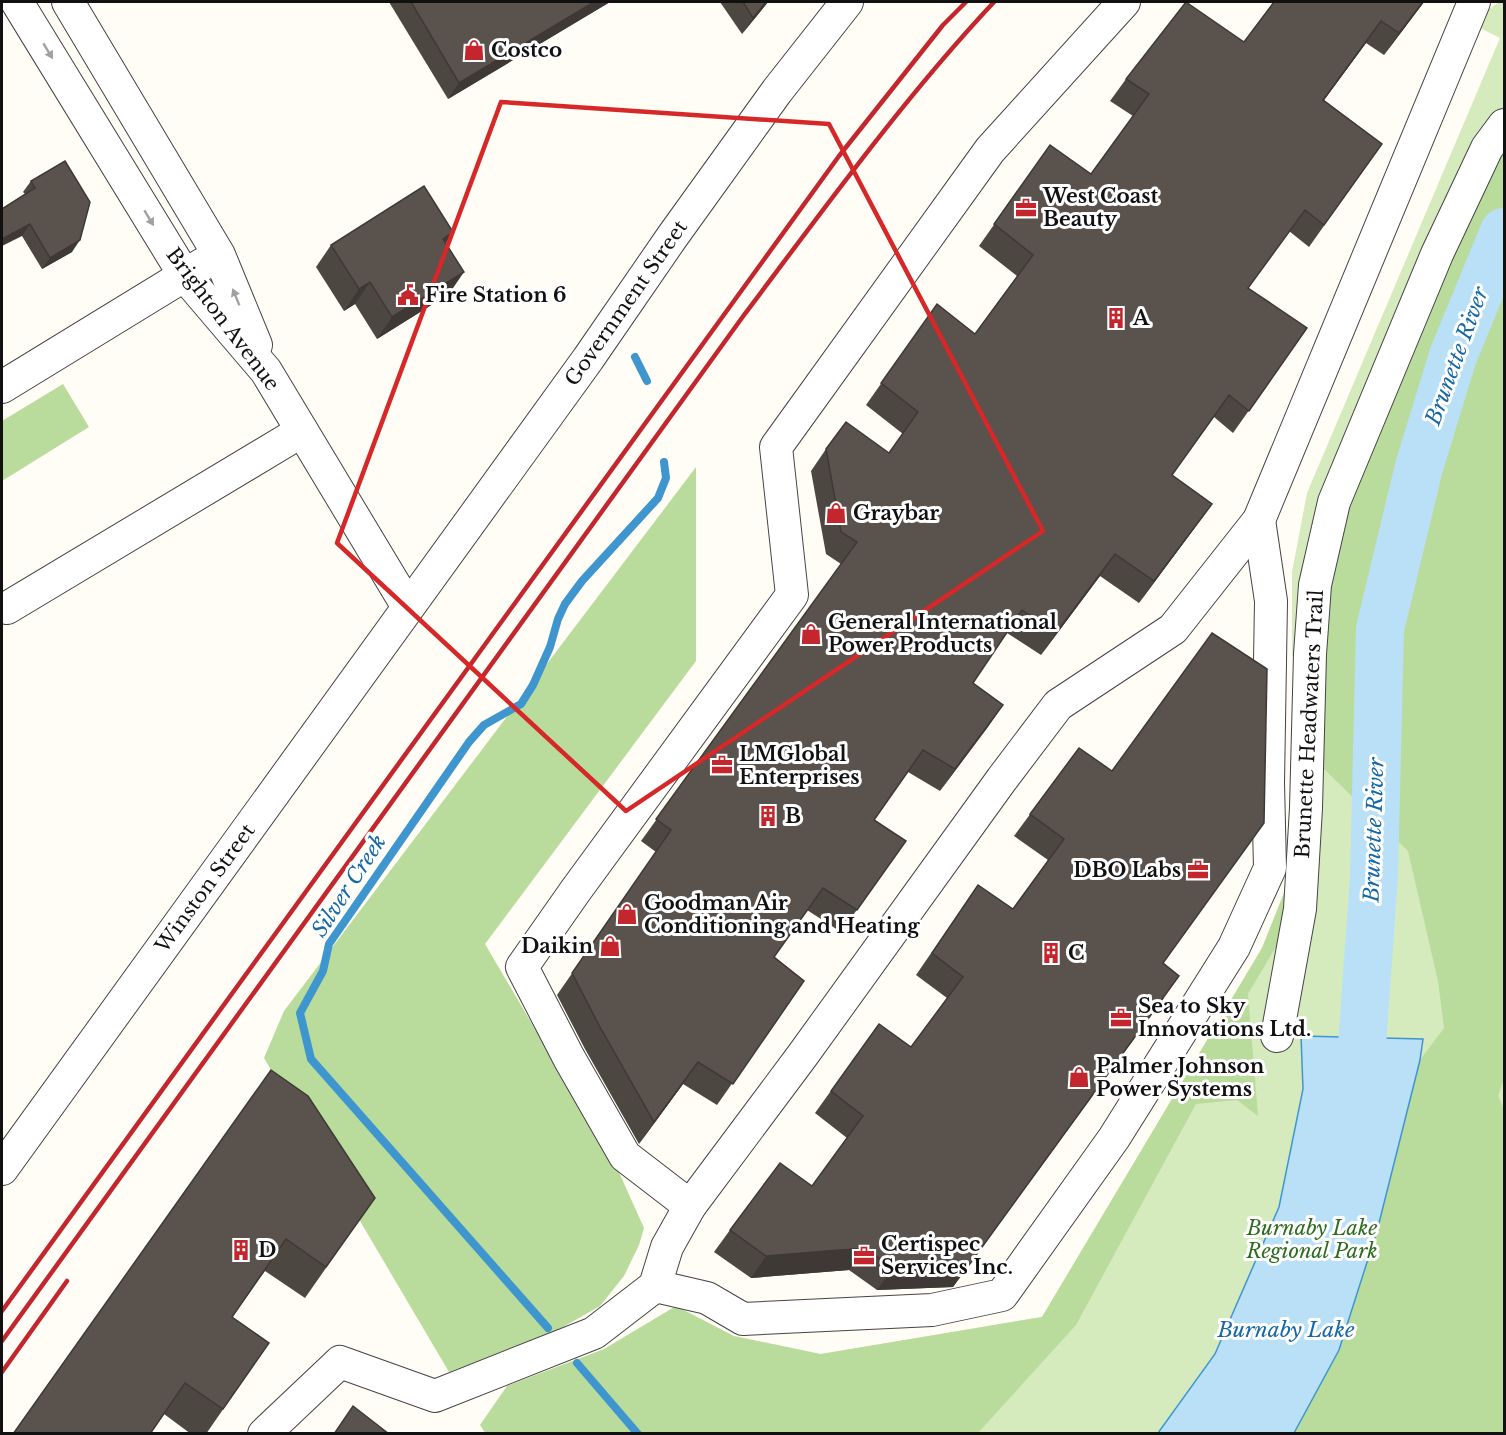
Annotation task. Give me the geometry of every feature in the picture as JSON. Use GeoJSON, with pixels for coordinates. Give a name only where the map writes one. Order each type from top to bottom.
{"type":"FeatureCollection","features":[{"type":"Feature","properties":{"kind":"street","name":"Brighton Avenue"},"geometry":{"type":"LineString","coordinates":[[17,2],[185,276],[266,371]]}},
{"type":"Feature","properties":{"kind":"street"},"geometry":{"type":"LineString","coordinates":[[2,387],[219,255],[193,236],[174,209],[48,2]]}},
{"type":"Feature","properties":{"kind":"street","name":"Brighton Avenue"},"geometry":{"type":"LineString","coordinates":[[68,2],[219,255],[266,371],[408,607]]}},
{"type":"Feature","properties":{"kind":"street","name":"Government Street"},"geometry":{"type":"LineString","coordinates":[[408,607],[777,91],[847,2]]}},
{"type":"Feature","properties":{"kind":"street"},"geometry":{"type":"LineString","coordinates":[[690,1206],[625,1156],[569,1058],[522,967],[792,594],[776,447],[990,150],[1124,2]]}},
{"type":"Feature","properties":{"kind":"street"},"geometry":{"type":"LineString","coordinates":[[264,1434],[340,1362],[435,1396],[594,1333],[655,1287],[667,1247],[690,1206],[1058,705],[1173,629],[1259,520],[1474,2]]}},
{"type":"Feature","properties":{"kind":"street","name":"Brunette Headwaters Trail"},"geometry":{"type":"LineString","coordinates":[[1277,1036],[1300,909],[1306,808],[1310,654],[1315,585],[1334,502],[1437,254],[1487,148],[1504,125]]}},
{"type":"Feature","properties":{"kind":"street"},"geometry":{"type":"LineString","coordinates":[[7,608],[302,431]]}},
{"type":"Feature","properties":{"kind":"street"},"geometry":{"type":"LineString","coordinates":[[655,1287],[707,1298],[743,1319],[932,1310],[1002,1295],[1114,1138],[1234,947],[1270,868],[1268,783],[1271,602],[1259,520]]}},
{"type":"Feature","properties":{"kind":"street","name":"Winston Street"},"geometry":{"type":"LineString","coordinates":[[2,1169],[408,607]]}},
{"type":"Feature","properties":{"kind":"highlighted area"},"geometry":{"type":"Polygon","coordinates":[[[501,102],[829,124],[1043,531],[626,811],[337,543],[501,102]]]}},
{"type":"Feature","properties":{"kind":"green space","name":"Burnaby Lake Regional Park"},"geometry":{"type":"Polygon","coordinates":[[[1499,2],[1504,2],[1504,1433],[626,1434],[821,1354],[1042,1317],[1262,948],[1294,868],[1296,659],[1292,656],[1292,572],[1307,493],[1500,38],[1480,28],[1488,10],[1499,2]]]}},
{"type":"Feature","properties":{"kind":"green space"},"geometry":{"type":"Polygon","coordinates":[[[1504,142],[1504,1079],[1498,1096],[1504,1109],[1504,1433],[1294,1434],[1339,1350],[1377,1231],[1420,1060],[1444,1028],[1438,981],[1408,851],[1323,768],[1329,571],[1346,514],[1435,299],[1504,142]]]}},
{"type":"Feature","properties":{"kind":"green space"},"geometry":{"type":"Polygon","coordinates":[[[63,384],[89,427],[2,481],[2,421],[63,384]]]}},
{"type":"Feature","properties":{"kind":"green space"},"geometry":{"type":"Polygon","coordinates":[[[696,467],[696,661],[485,944],[618,1170],[644,1228],[639,1245],[624,1276],[600,1306],[556,1331],[449,1372],[264,1058],[284,1011],[696,467]]]}},
{"type":"Feature","properties":{"kind":"green space"},"geometry":{"type":"Polygon","coordinates":[[[1294,868],[1280,940],[1248,994],[1258,1116],[1237,1100],[1196,1104],[1076,1325],[978,1433],[486,1434],[480,1425],[507,1386],[604,1349],[676,1306],[734,1336],[821,1354],[1042,1317],[1262,948],[1294,868]]]}},
{"type":"Feature","properties":{"kind":"water","name":"Burnaby Lake"},"geometry":{"type":"Polygon","coordinates":[[[1301,1036],[1423,1039],[1420,1060],[1377,1231],[1339,1350],[1294,1433],[1158,1433],[1215,1354],[1279,1207],[1303,1089],[1301,1036]]]}},
{"type":"Feature","properties":{"kind":"building","name":"Costco"},"geometry":{"type":"Polygon","coordinates":[[[411,2],[594,2],[459,83],[411,2]]]}},
{"type":"Feature","properties":{"kind":"building"},"geometry":{"type":"Polygon","coordinates":[[[743,2],[766,2],[753,18],[743,2]]]}},
{"type":"Feature","properties":{"kind":"building"},"geometry":{"type":"Polygon","coordinates":[[[1186,2],[1244,42],[1274,2],[1423,2],[1399,33],[1381,21],[1323,100],[1382,144],[1324,225],[1305,210],[1248,288],[1307,328],[1249,411],[1229,395],[1172,475],[1212,504],[1154,581],[1115,554],[1056,633],[1022,610],[973,683],[1003,705],[955,769],[923,750],[874,820],[906,841],[857,910],[823,888],[774,957],[804,981],[733,1084],[698,1062],[654,1122],[572,973],[671,830],[656,819],[857,542],[841,532],[826,449],[846,422],[889,453],[918,412],[881,383],[937,304],[975,334],[1033,255],[994,224],[1050,145],[1091,174],[1149,94],[1126,79],[1186,2]]]}},
{"type":"Feature","properties":{"kind":"building"},"geometry":{"type":"Polygon","coordinates":[[[65,161],[90,202],[80,240],[50,258],[30,224],[2,239],[2,209],[35,188],[31,181],[65,161]]]}},
{"type":"Feature","properties":{"kind":"building"},"geometry":{"type":"Polygon","coordinates":[[[424,186],[453,232],[443,239],[464,272],[392,317],[370,282],[359,289],[331,245],[424,186]]]}},
{"type":"Feature","properties":{"kind":"building","name":"C"},"geometry":{"type":"Polygon","coordinates":[[[1212,633],[1267,669],[1264,823],[1163,963],[1179,976],[969,1265],[893,1268],[865,1248],[766,1256],[730,1230],[780,1163],[812,1186],[863,1116],[831,1091],[879,1024],[911,1047],[963,977],[932,953],[978,885],[1013,909],[1064,839],[1030,814],[1079,748],[1112,771],[1212,633]]]}},
{"type":"Feature","properties":{"kind":"building","name":"D"},"geometry":{"type":"Polygon","coordinates":[[[271,1070],[308,1096],[375,1198],[326,1267],[286,1239],[232,1317],[269,1343],[223,1409],[185,1383],[150,1434],[13,1434],[271,1070]]]}},
{"type":"Feature","properties":{"kind":"building"},"geometry":{"type":"Polygon","coordinates":[[[353,1406],[389,1434],[334,1434],[353,1406]]]}},
{"type":"Feature","properties":{"kind":"waterway","name":"Brunette River"},"geometry":{"type":"LineString","coordinates":[[1358,1101],[1374,876],[1380,629],[1419,467],[1453,356],[1504,232]]}},
{"type":"Feature","properties":{"kind":"waterway","name":"Silver Creek"},"geometry":{"type":"LineString","coordinates":[[635,357],[647,381]]}},
{"type":"Feature","properties":{"kind":"waterway","name":"Silver Creek"},"geometry":{"type":"LineString","coordinates":[[548,1328],[311,1059],[300,1013],[323,971],[329,944],[469,742],[484,725],[521,704],[533,685],[550,647],[565,604],[582,581],[658,498],[666,478],[664,462]]}},
{"type":"Feature","properties":{"kind":"waterway","name":"Silver Creek"},"geometry":{"type":"LineString","coordinates":[[577,1363],[638,1434]]}},
{"type":"Feature","properties":{"kind":"railway"},"geometry":{"type":"LineString","coordinates":[[2,1311],[839,156],[943,25],[966,2]]}},
{"type":"Feature","properties":{"kind":"railway"},"geometry":{"type":"LineString","coordinates":[[2,1341],[744,315],[896,116],[994,2]]}},
{"type":"Feature","properties":{"kind":"railway"},"geometry":{"type":"LineString","coordinates":[[2,1372],[67,1281]]}},
{"type":"Feature","properties":{"kind":"place","name":"Costco"},"geometry":{"type":"Point","coordinates":[474,50]}},
{"type":"Feature","properties":{"kind":"place","name":"West Coast Beauty"},"geometry":{"type":"Point","coordinates":[1026,208]}},
{"type":"Feature","properties":{"kind":"place","name":"Fire Station 6"},"geometry":{"type":"Point","coordinates":[408,295]}},
{"type":"Feature","properties":{"kind":"place","name":"A"},"geometry":{"type":"Point","coordinates":[1116,318]}},
{"type":"Feature","properties":{"kind":"place","name":"Graybar"},"geometry":{"type":"Point","coordinates":[836,513]}},
{"type":"Feature","properties":{"kind":"place","name":"General International Power Products"},"geometry":{"type":"Point","coordinates":[811,634]}},
{"type":"Feature","properties":{"kind":"place","name":"LMGlobal Enterprises"},"geometry":{"type":"Point","coordinates":[722,765]}},
{"type":"Feature","properties":{"kind":"place","name":"B"},"geometry":{"type":"Point","coordinates":[768,816]}},
{"type":"Feature","properties":{"kind":"place","name":"DBO Labs"},"geometry":{"type":"Point","coordinates":[1198,870]}},
{"type":"Feature","properties":{"kind":"place","name":"Goodman Air Conditioning and Heating"},"geometry":{"type":"Point","coordinates":[627,914]}},
{"type":"Feature","properties":{"kind":"place","name":"Daikin"},"geometry":{"type":"Point","coordinates":[610,946]}},
{"type":"Feature","properties":{"kind":"place","name":"C"},"geometry":{"type":"Point","coordinates":[1051,953]}},
{"type":"Feature","properties":{"kind":"place","name":"Sea to Sky Innovations Ltd."},"geometry":{"type":"Point","coordinates":[1121,1018]}},
{"type":"Feature","properties":{"kind":"place","name":"Palmer Johnson Power Systems"},"geometry":{"type":"Point","coordinates":[1079,1077]}},
{"type":"Feature","properties":{"kind":"place","name":"D"},"geometry":{"type":"Point","coordinates":[241,1250]}},
{"type":"Feature","properties":{"kind":"place","name":"Certispec Services Inc."},"geometry":{"type":"Point","coordinates":[864,1256]}}]}
